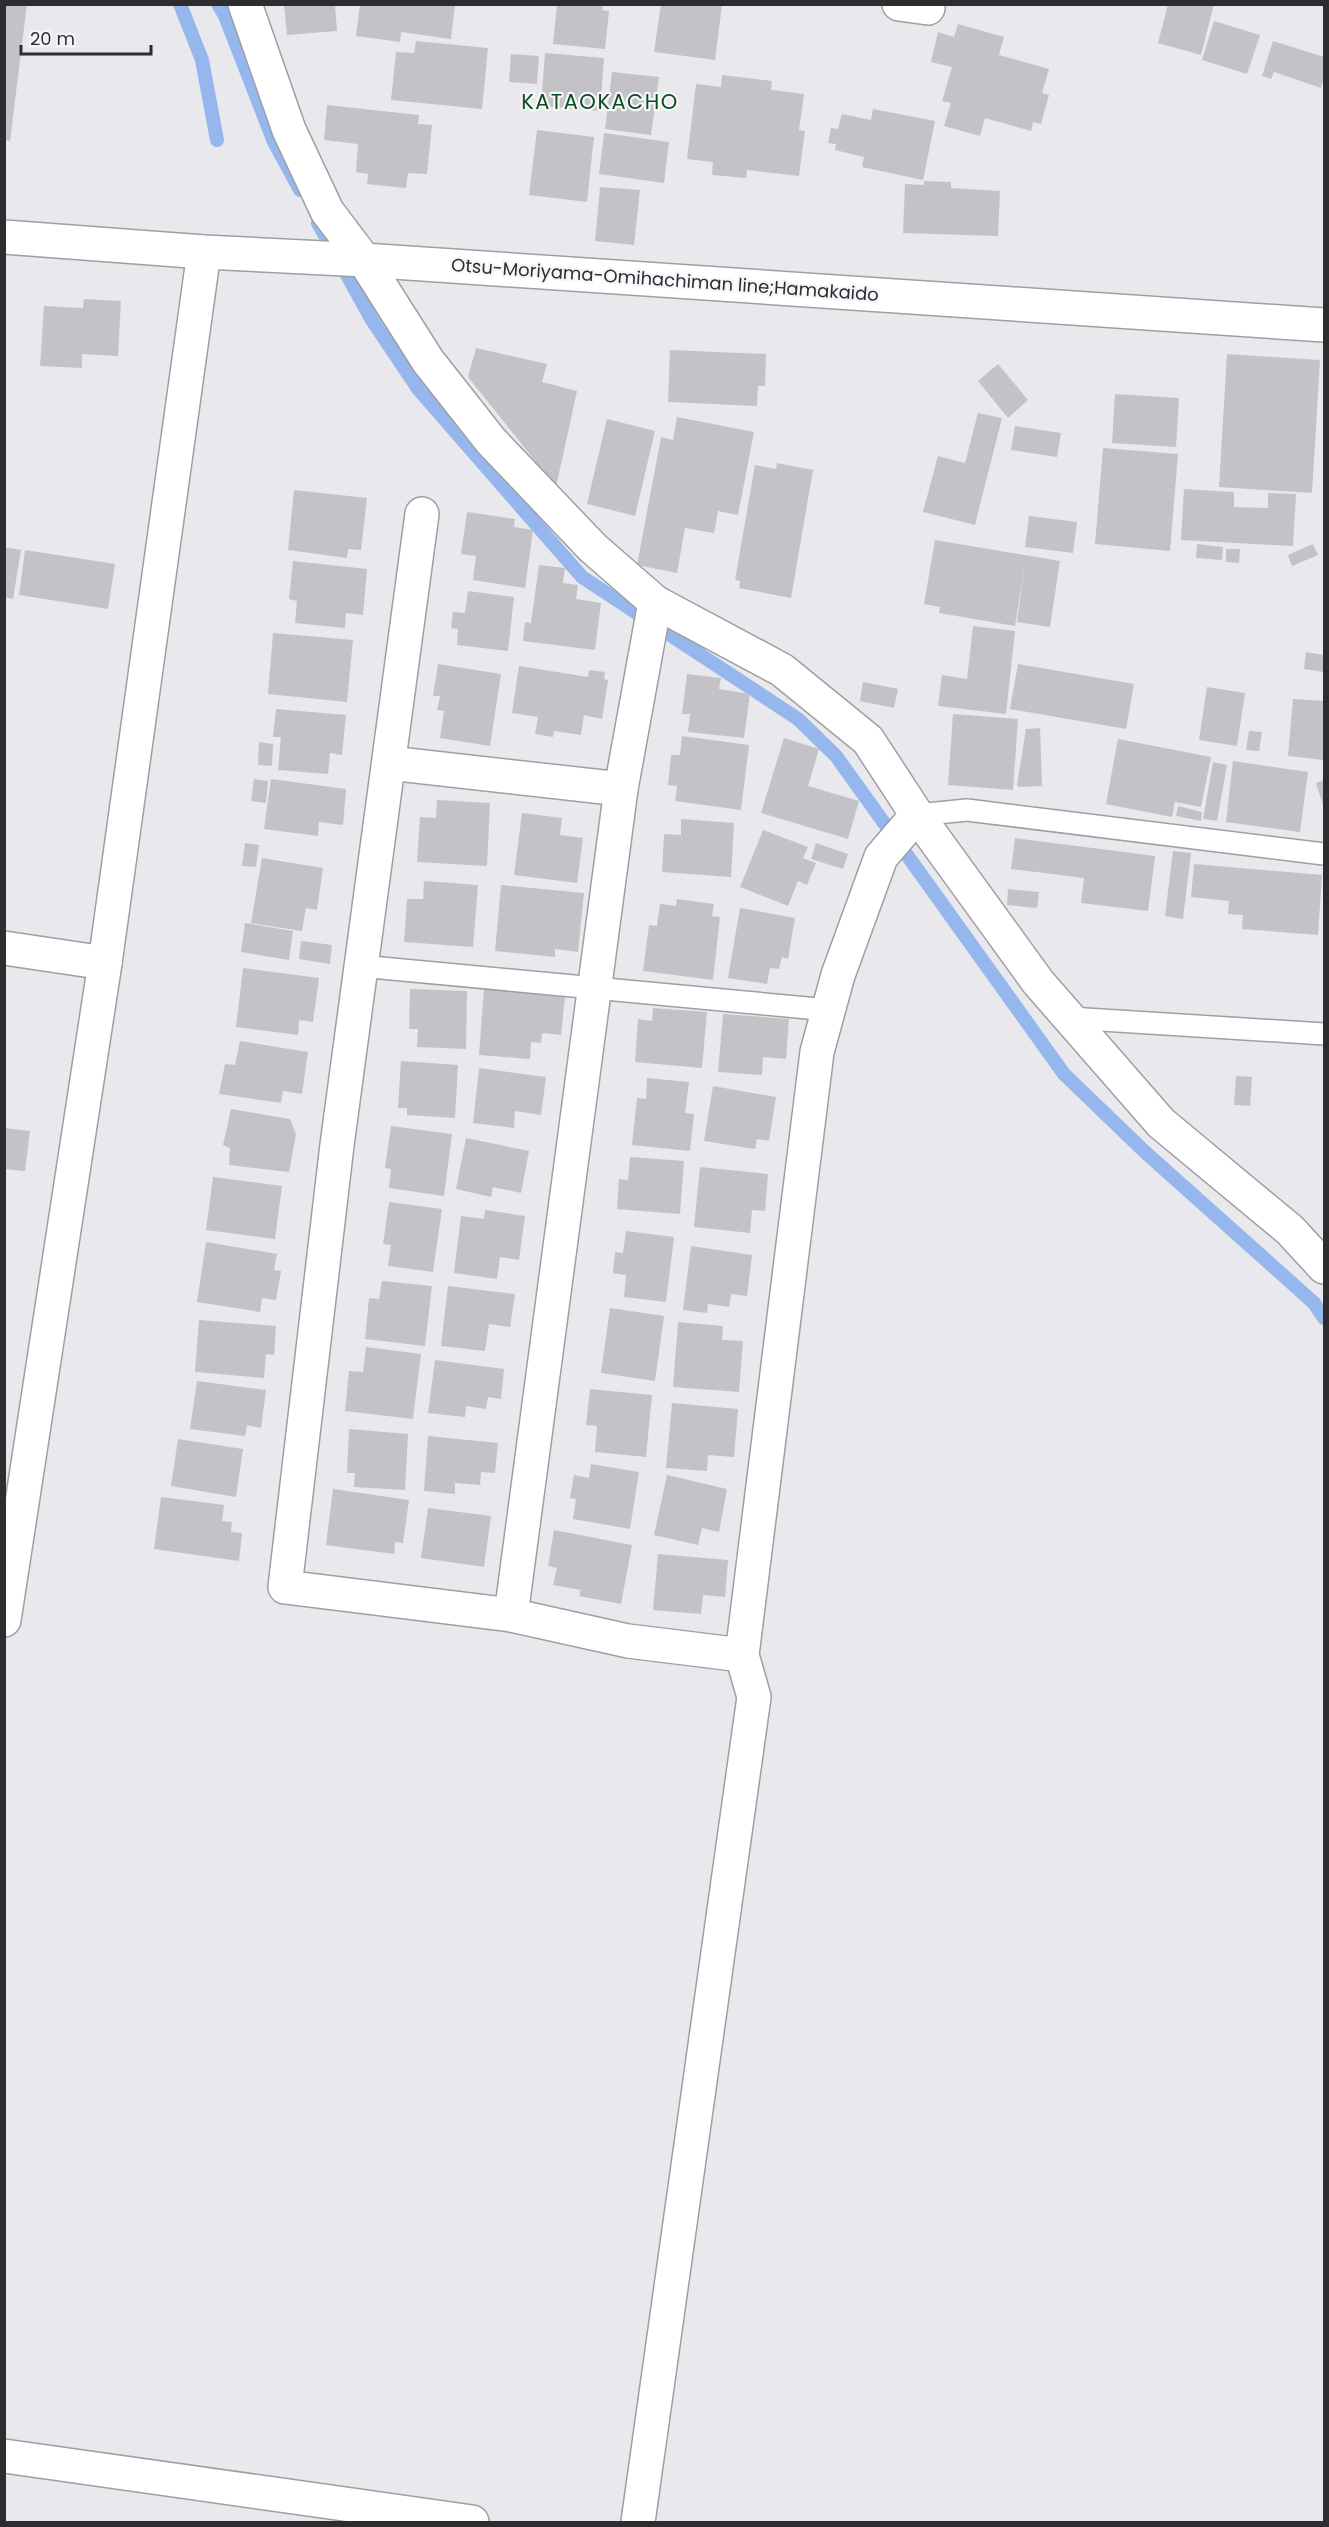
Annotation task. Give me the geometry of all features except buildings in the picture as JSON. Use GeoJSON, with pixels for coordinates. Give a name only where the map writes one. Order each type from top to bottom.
{"type":"FeatureCollection","features":[{"type":"Feature","properties":{"kind":"street"},"geometry":{"type":"LineString","coordinates":[[244,4],[289,130],[327,211],[364,260],[428,361],[491,441],[593,548],[656,602],[782,669],[868,740],[917,815],[1038,982],[1161,1123],[1290,1230],[1324,1268]]}},
{"type":"Feature","properties":{"kind":"street","name":"Otsu-Moriyama-Omihachiman line;Hamakaido"},"geometry":{"type":"LineString","coordinates":[[4,237],[1324,325]]}},
{"type":"Feature","properties":{"kind":"street"},"geometry":{"type":"LineString","coordinates":[[4,1620],[105,963],[204,252]]}},
{"type":"Feature","properties":{"kind":"street"},"geometry":{"type":"LineString","coordinates":[[422,514],[360,966],[285,1587],[511,1615],[628,1641],[742,1655]]}},
{"type":"Feature","properties":{"kind":"street"},"geometry":{"type":"LineString","coordinates":[[511,1615],[621,789],[656,602]]}},
{"type":"Feature","properties":{"kind":"street"},"geometry":{"type":"LineString","coordinates":[[389,763],[621,789]]}},
{"type":"Feature","properties":{"kind":"street"},"geometry":{"type":"LineString","coordinates":[[638,2523],[754,1696],[742,1655],[818,1052],[838,975],[881,857],[917,815]]}},
{"type":"Feature","properties":{"kind":"street"},"geometry":{"type":"LineString","coordinates":[[4,948],[105,963]]}},
{"type":"Feature","properties":{"kind":"street"},"geometry":{"type":"LineString","coordinates":[[4,2456],[472,2523]]}},
{"type":"Feature","properties":{"kind":"lane"},"geometry":{"type":"LineString","coordinates":[[917,815],[967,810],[1324,854]]}},
{"type":"Feature","properties":{"kind":"lane"},"geometry":{"type":"LineString","coordinates":[[360,966],[829,1010]]}},
{"type":"Feature","properties":{"kind":"lane"},"geometry":{"type":"LineString","coordinates":[[1070,1018],[1324,1034]]}},
{"type":"Feature","properties":{"kind":"waterway"},"geometry":{"type":"LineString","coordinates":[[180,4],[202,60],[217,140]]}},
{"type":"Feature","properties":{"kind":"waterway"},"geometry":{"type":"LineString","coordinates":[[218,4],[225,16],[274,142],[300,190]]}},
{"type":"Feature","properties":{"kind":"waterway"},"geometry":{"type":"LineString","coordinates":[[318,223],[372,320],[419,390],[582,577],[798,719],[836,756],[1064,1074],[1145,1152],[1314,1303],[1324,1318]]}},
{"type":"Feature","properties":{"kind":"district","name":"KATAOKACHO"},"geometry":{"type":"Point","coordinates":[600,102]}}]}
